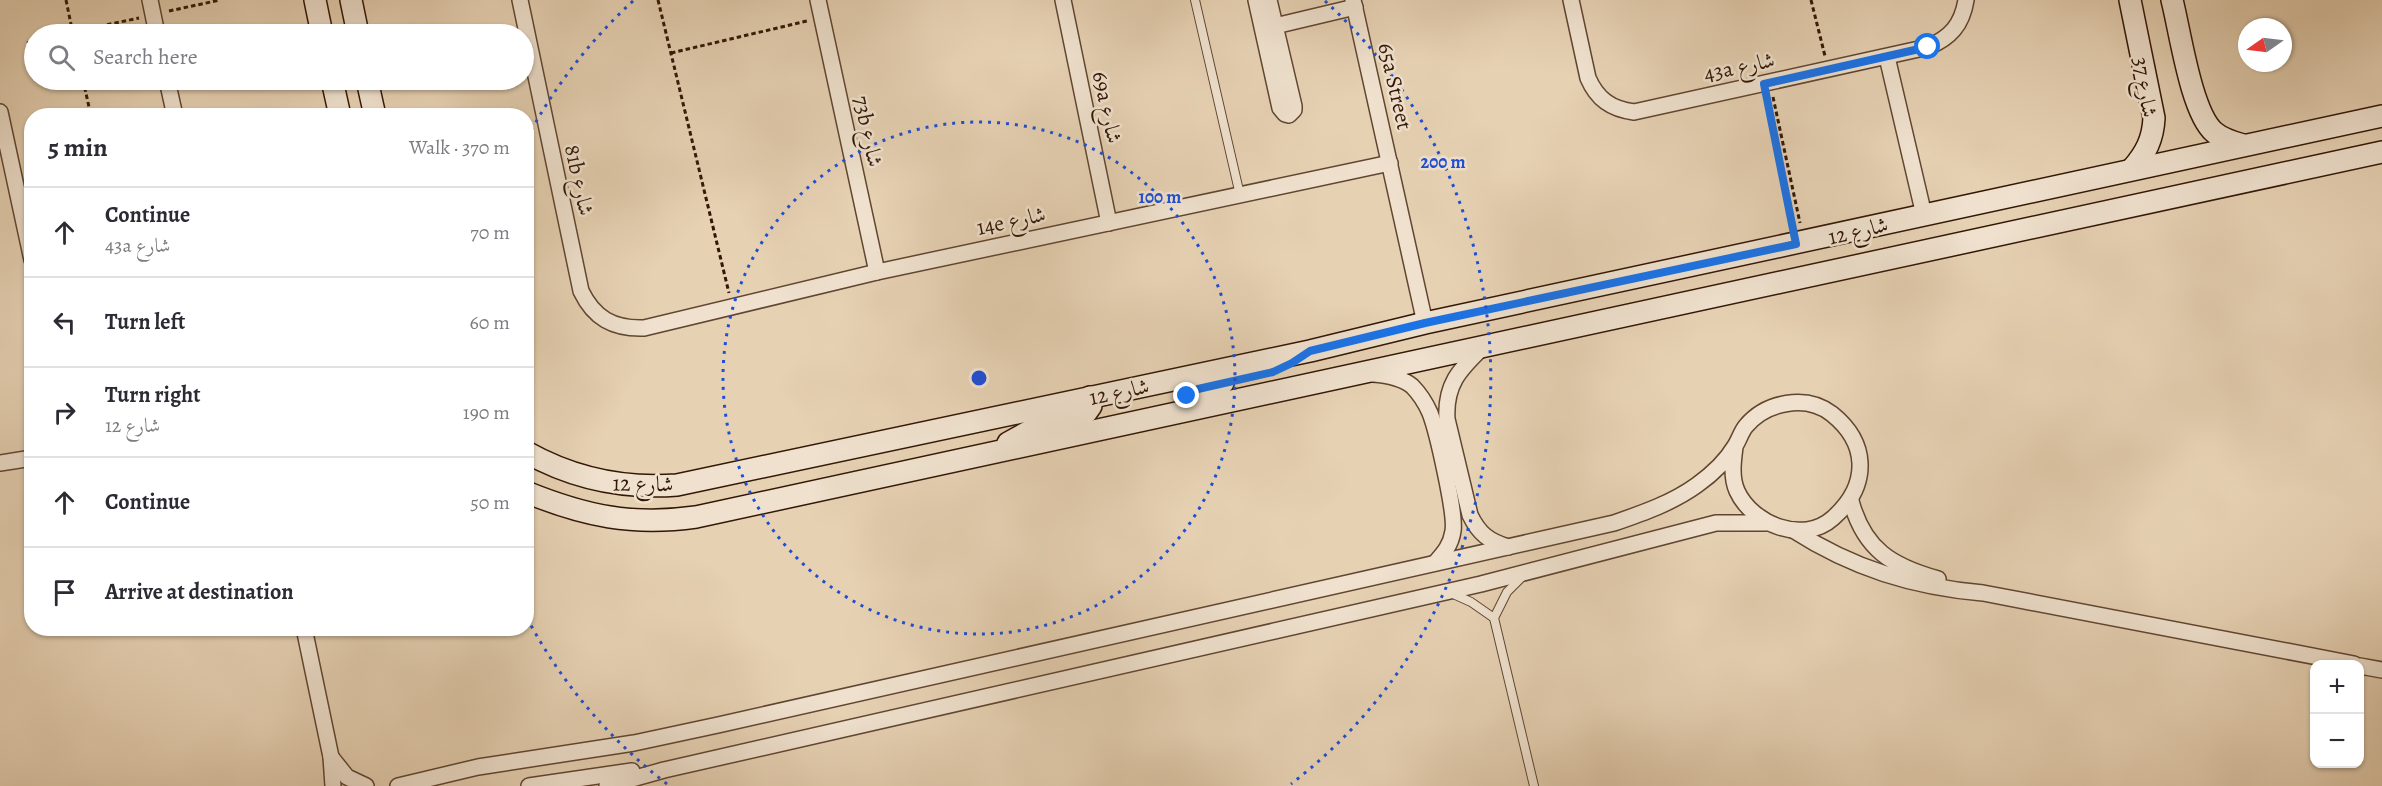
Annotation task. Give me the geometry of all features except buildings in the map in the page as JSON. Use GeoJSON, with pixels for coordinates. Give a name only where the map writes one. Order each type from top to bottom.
{"type":"FeatureCollection","features":[{"type":"Feature","properties":{"kind":"street"},"geometry":{"type":"LineString","coordinates":[[150,0],[155,24]]}},
{"type":"Feature","properties":{"kind":"street"},"geometry":{"type":"LineString","coordinates":[[315,0],[320,24]]}},
{"type":"Feature","properties":{"kind":"street"},"geometry":{"type":"LineString","coordinates":[[351,0],[356,24]]}},
{"type":"Feature","properties":{"kind":"street","name":"81b شارع"},"geometry":{"type":"LineString","coordinates":[[520,0],[525,24]]}},
{"type":"Feature","properties":{"kind":"street","name":"73b شارع"},"geometry":{"type":"LineString","coordinates":[[818,0],[877,272]]}},
{"type":"Feature","properties":{"kind":"street","name":"69a شارع"},"geometry":{"type":"LineString","coordinates":[[1063,0],[1109,223]]}},
{"type":"Feature","properties":{"kind":"street"},"geometry":{"type":"LineString","coordinates":[[1256,0],[1281,108],[1288,115],[1294,110],[1294,106],[1269,0]]}},
{"type":"Feature","properties":{"kind":"street","name":"43a شارع"},"geometry":{"type":"LineString","coordinates":[[1571,0],[1588,78],[1600,99],[1611,106],[1634,112],[1928,47],[1943,41],[1955,30],[1963,16],[1966,0]]}},
{"type":"Feature","properties":{"kind":"street","name":"شارع 37"},"geometry":{"type":"LineString","coordinates":[[2130,0],[2154,118],[2146,150],[2132,169]]}},
{"type":"Feature","properties":{"kind":"street","name":"شارع 37"},"geometry":{"type":"LineString","coordinates":[[2172,0],[2201,114],[2213,131],[2243,145]]}},
{"type":"Feature","properties":{"kind":"street"},"geometry":{"type":"LineString","coordinates":[[1275,26],[1354,4]]}},
{"type":"Feature","properties":{"kind":"street","name":"65a Street"},"geometry":{"type":"LineString","coordinates":[[1354,4],[1425,323]]}},
{"type":"Feature","properties":{"kind":"street"},"geometry":{"type":"LineString","coordinates":[[1887,57],[1923,215]]}},
{"type":"Feature","properties":{"kind":"street","name":"81b شارع"},"geometry":{"type":"LineString","coordinates":[[534,67],[581,291],[588,305],[598,317],[612,325],[644,328]]}},
{"type":"Feature","properties":{"kind":"street"},"geometry":{"type":"LineString","coordinates":[[169,90],[173,108]]}},
{"type":"Feature","properties":{"kind":"street"},"geometry":{"type":"LineString","coordinates":[[334,90],[338,108]]}},
{"type":"Feature","properties":{"kind":"street"},"geometry":{"type":"LineString","coordinates":[[369,90],[373,108]]}},
{"type":"Feature","properties":{"kind":"street"},"geometry":{"type":"LineString","coordinates":[[0,112],[24,223]]}},
{"type":"Feature","properties":{"kind":"street","name":"شارع 12"},"geometry":{"type":"LineString","coordinates":[[534,456],[567,471],[600,481],[652,487],[678,485],[1310,351],[1425,323],[2382,116]]}},
{"type":"Feature","properties":{"kind":"street","name":"شارع 12"},"geometry":{"type":"LineString","coordinates":[[534,495],[591,515],[636,521],[676,520],[2382,152]]}},
{"type":"Feature","properties":{"kind":"street","name":"14e شارع"},"geometry":{"type":"LineString","coordinates":[[644,328],[877,272],[1390,163]]}},
{"type":"Feature","properties":{"kind":"street"},"geometry":{"type":"LineString","coordinates":[[1484,345],[1457,374],[1449,390],[1446,404],[1447,419],[1470,515],[1476,528],[1485,537],[1508,547]]}},
{"type":"Feature","properties":{"kind":"street"},"geometry":{"type":"LineString","coordinates":[[1187,410],[1187,396],[1192,391],[1273,372],[1310,351]]}},
{"type":"Feature","properties":{"kind":"street"},"geometry":{"type":"LineString","coordinates":[[1358,373],[1398,378],[1411,385],[1423,399],[1431,414],[1453,521],[1450,543],[1435,563]]}},
{"type":"Feature","properties":{"kind":"street"},"geometry":{"type":"LineString","coordinates":[[999,451],[1026,431],[1086,413],[1091,406],[1090,397]]}},
{"type":"Feature","properties":{"kind":"street"},"geometry":{"type":"LineString","coordinates":[[398,786],[478,767],[603,748],[718,725],[1614,523],[1664,504],[1698,485],[1719,466],[1735,447],[1745,427],[1762,412],[1782,403],[1804,402],[1826,409],[1844,423],[1855,442],[1860,464],[1857,486],[1851,501],[1830,521],[1810,529],[1793,530]]}},
{"type":"Feature","properties":{"kind":"street"},"geometry":{"type":"LineString","coordinates":[[1735,447],[1732,469],[1737,490],[1749,509],[1766,523]]}},
{"type":"Feature","properties":{"kind":"street"},"geometry":{"type":"LineString","coordinates":[[0,464],[24,460]]}},
{"type":"Feature","properties":{"kind":"street"},"geometry":{"type":"LineString","coordinates":[[1851,501],[1856,521],[1867,539],[1881,554],[1898,565],[1983,593]]}},
{"type":"Feature","properties":{"kind":"street"},"geometry":{"type":"LineString","coordinates":[[607,786],[664,770],[1528,572],[1716,523],[1766,523],[1793,530],[1840,558],[1891,578],[1946,589],[1983,593],[2333,660]]}},
{"type":"Feature","properties":{"kind":"street"},"geometry":{"type":"LineString","coordinates":[[306,636],[331,757],[333,786]]}},
{"type":"Feature","properties":{"kind":"street"},"geometry":{"type":"LineString","coordinates":[[2364,667],[2382,670]]}},
{"type":"Feature","properties":{"kind":"street"},"geometry":{"type":"LineString","coordinates":[[331,757],[347,777],[366,786]]}},
{"type":"Feature","properties":{"kind":"street"},"geometry":{"type":"LineString","coordinates":[[528,786],[627,772],[664,770]]}},
{"type":"Feature","properties":{"kind":"lane"},"geometry":{"type":"LineString","coordinates":[[1195,0],[1240,195]]}},
{"type":"Feature","properties":{"kind":"lane"},"geometry":{"type":"LineString","coordinates":[[1528,572],[1507,592],[1494,618],[1534,786]]}},
{"type":"Feature","properties":{"kind":"lane"},"geometry":{"type":"LineString","coordinates":[[1446,591],[1471,602],[1494,618]]}},
{"type":"Feature","properties":{"kind":"path"},"geometry":{"type":"LineString","coordinates":[[66,0],[71,24]]}},
{"type":"Feature","properties":{"kind":"path"},"geometry":{"type":"LineString","coordinates":[[658,0],[732,306]]}},
{"type":"Feature","properties":{"kind":"path"},"geometry":{"type":"LineString","coordinates":[[1811,0],[1828,69]]}},
{"type":"Feature","properties":{"kind":"path"},"geometry":{"type":"LineString","coordinates":[[671,53],[822,18]]}},
{"type":"Feature","properties":{"kind":"path"},"geometry":{"type":"LineString","coordinates":[[1767,83],[1800,243]]}},
{"type":"Feature","properties":{"kind":"path"},"geometry":{"type":"LineString","coordinates":[[1767,83],[1800,243]]}},
{"type":"Feature","properties":{"kind":"path"},"geometry":{"type":"LineString","coordinates":[[85,90],[89,108]]}},
{"type":"Feature","properties":{"kind":"route"},"geometry":{"type":"LineString","coordinates":[[1187,396],[1198,389],[1273,372],[1310,351],[1425,323],[1796,244],[1764,84],[1928,47]]}}]}
